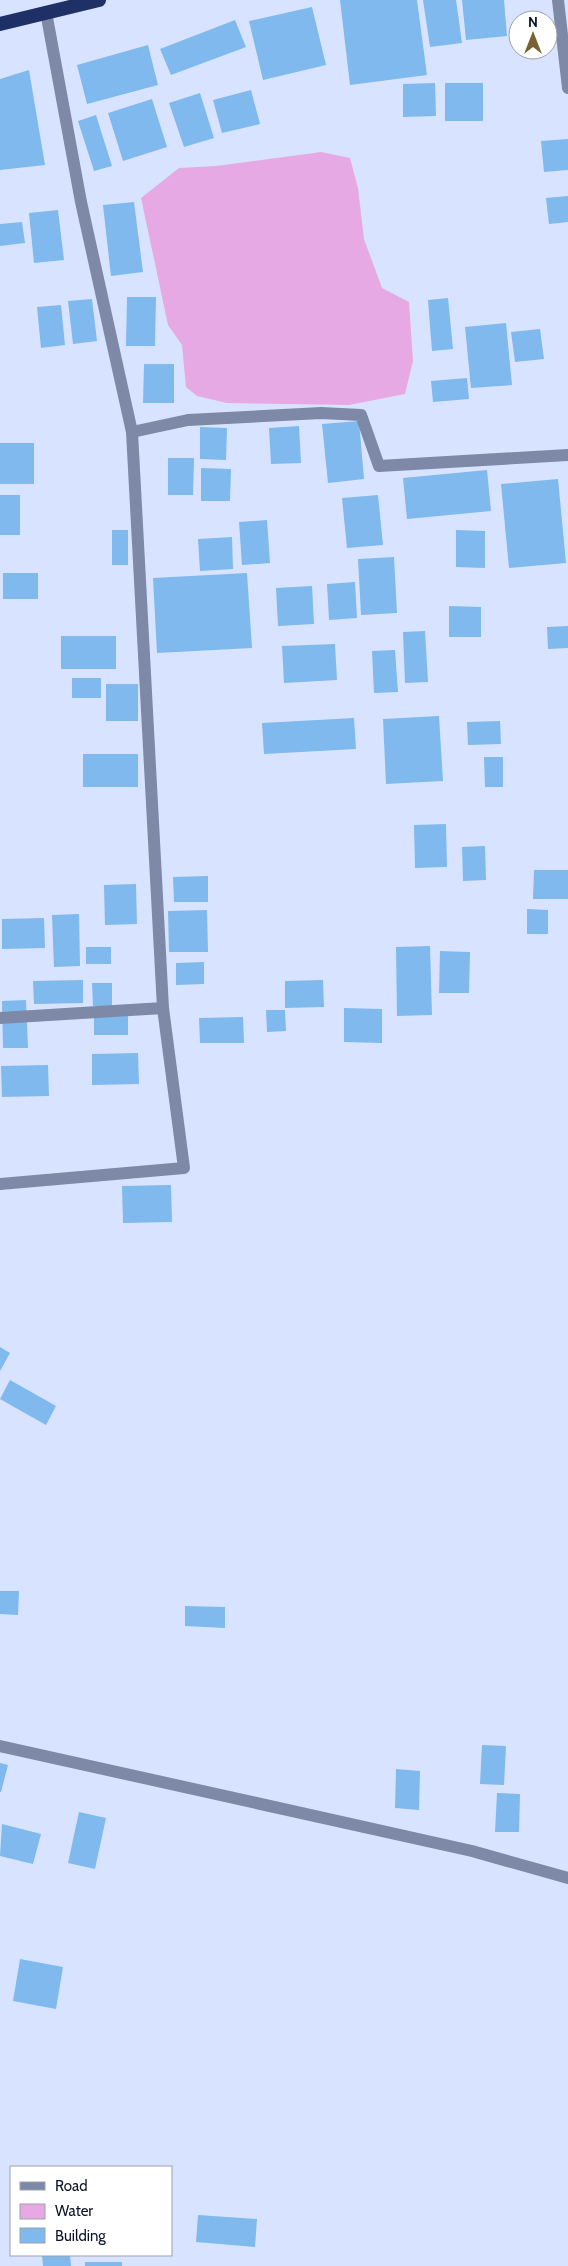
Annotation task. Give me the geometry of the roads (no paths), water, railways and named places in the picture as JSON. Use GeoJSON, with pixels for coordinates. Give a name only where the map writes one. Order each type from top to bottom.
{"type":"FeatureCollection","features":[{"type":"Feature","properties":{"kind":"highway"},"geometry":{"type":"LineString","coordinates":[[0,24],[98,0]]}},
{"type":"Feature","properties":{"kind":"street"},"geometry":{"type":"LineString","coordinates":[[558,0],[568,88]]}},
{"type":"Feature","properties":{"kind":"street"},"geometry":{"type":"LineString","coordinates":[[0,1184],[184,1168],[164,1008],[132,432],[81,202],[46,12]]}},
{"type":"Feature","properties":{"kind":"street"},"geometry":{"type":"LineString","coordinates":[[132,432],[188,420],[329,413],[361,415],[379,466],[568,455]]}},
{"type":"Feature","properties":{"kind":"street"},"geometry":{"type":"LineString","coordinates":[[0,1018],[164,1008]]}},
{"type":"Feature","properties":{"kind":"street"},"geometry":{"type":"LineString","coordinates":[[0,1746],[472,1851],[568,1878]]}},
{"type":"Feature","properties":{"kind":"water"},"geometry":{"type":"Polygon","coordinates":[[[321,152],[350,158],[358,188],[364,239],[382,288],[409,302],[413,361],[405,394],[349,405],[227,403],[197,396],[186,387],[182,345],[168,325],[141,198],[179,168],[216,166],[321,152]]]}}]}
